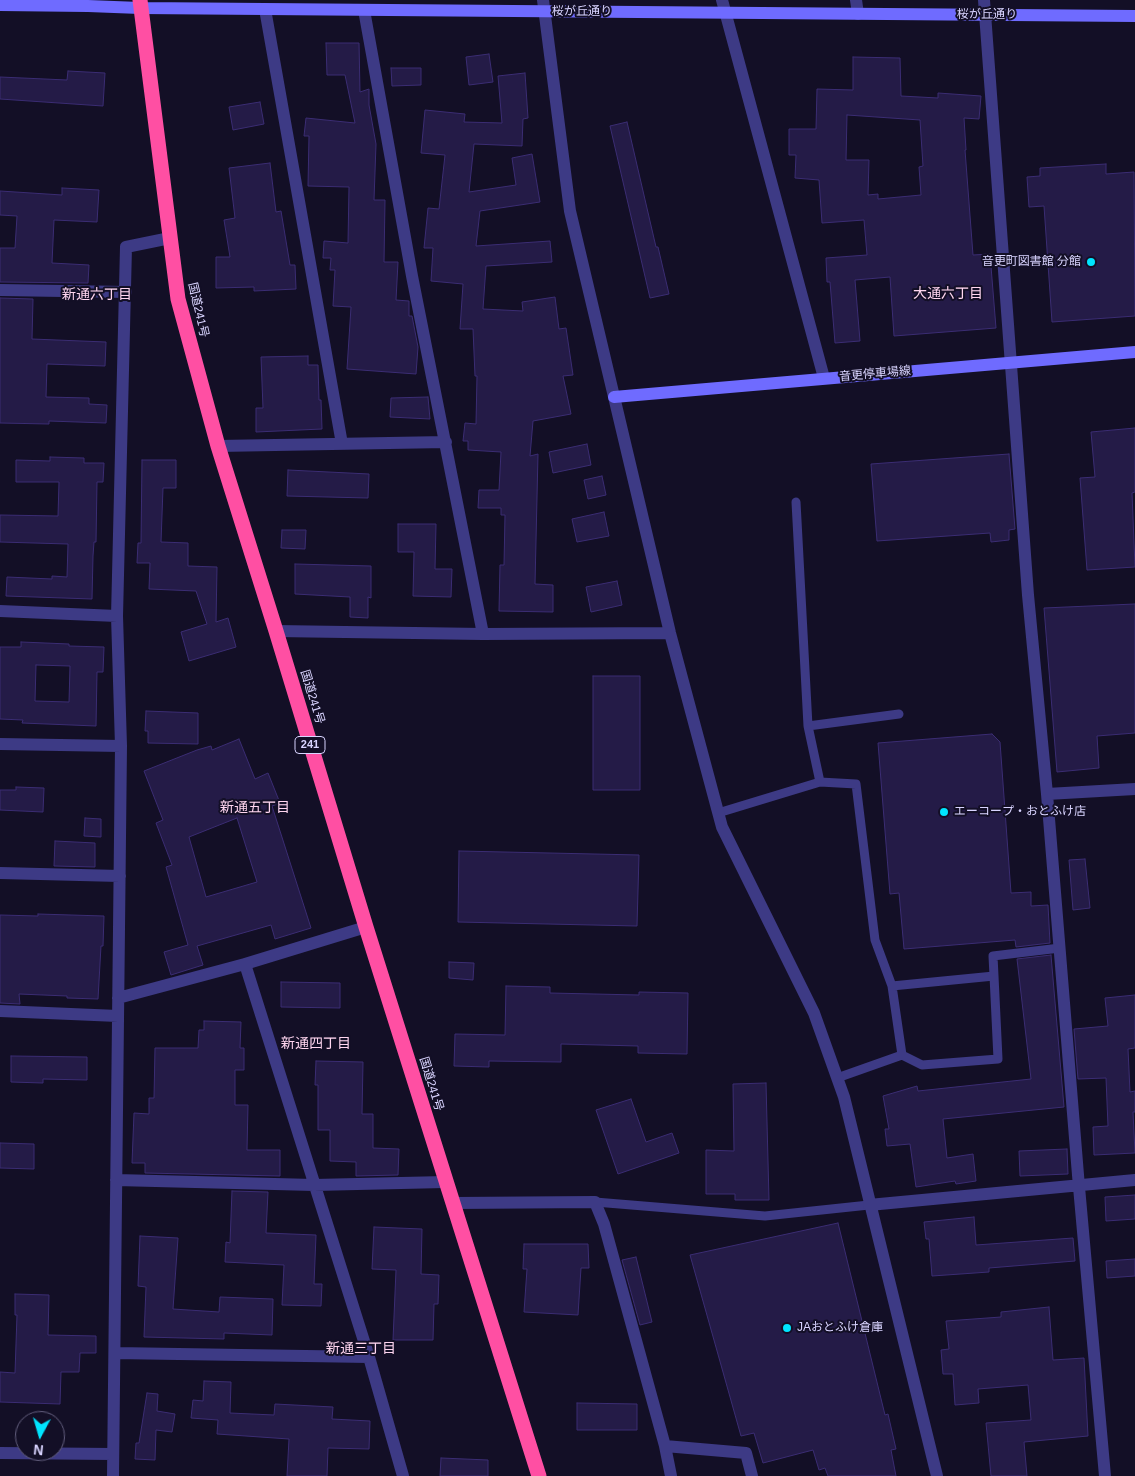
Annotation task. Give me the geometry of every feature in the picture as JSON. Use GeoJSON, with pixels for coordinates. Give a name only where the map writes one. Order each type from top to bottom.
{"type":"FeatureCollection","features":[{"type":"Feature","properties":{"kind":"highway","name":"国道241号"},"geometry":{"type":"LineString","coordinates":[[140,4],[178,299],[218,446],[445,1182],[454,1203],[539,1476]]}},
{"type":"Feature","properties":{"kind":"street"},"geometry":{"type":"LineString","coordinates":[[856,0],[858,14]]}},
{"type":"Feature","properties":{"kind":"street"},"geometry":{"type":"LineString","coordinates":[[984,0],[1028,595],[1047,794],[1105,1476]]}},
{"type":"Feature","properties":{"kind":"street","name":"桜が丘通り"},"geometry":{"type":"LineString","coordinates":[[0,5],[88,6],[140,4],[265,9],[308,5],[364,10],[543,6],[724,6],[858,14],[1135,16]]}},
{"type":"Feature","properties":{"kind":"street"},"geometry":{"type":"LineString","coordinates":[[543,6],[570,211],[670,633],[718,813],[722,827],[814,1013],[844,1097],[937,1476]]}},
{"type":"Feature","properties":{"kind":"street"},"geometry":{"type":"LineString","coordinates":[[724,6],[824,378]]}},
{"type":"Feature","properties":{"kind":"street"},"geometry":{"type":"LineString","coordinates":[[265,9],[342,444]]}},
{"type":"Feature","properties":{"kind":"street"},"geometry":{"type":"LineString","coordinates":[[364,10],[412,276],[484,634]]}},
{"type":"Feature","properties":{"kind":"street"},"geometry":{"type":"LineString","coordinates":[[113,1476],[121,746],[118,616],[126,247],[170,238]]}},
{"type":"Feature","properties":{"kind":"street"},"geometry":{"type":"LineString","coordinates":[[0,290],[126,292]]}},
{"type":"Feature","properties":{"kind":"street","name":"音更停車場線"},"geometry":{"type":"LineString","coordinates":[[614,397],[1135,352]]}},
{"type":"Feature","properties":{"kind":"street"},"geometry":{"type":"LineString","coordinates":[[218,446],[446,442]]}},
{"type":"Feature","properties":{"kind":"street"},"geometry":{"type":"LineString","coordinates":[[0,612],[118,616]]}},
{"type":"Feature","properties":{"kind":"street"},"geometry":{"type":"LineString","coordinates":[[276,630],[484,634],[670,633]]}},
{"type":"Feature","properties":{"kind":"street"},"geometry":{"type":"LineString","coordinates":[[0,744],[121,746]]}},
{"type":"Feature","properties":{"kind":"street"},"geometry":{"type":"LineString","coordinates":[[1047,794],[1135,789]]}},
{"type":"Feature","properties":{"kind":"street"},"geometry":{"type":"LineString","coordinates":[[0,873],[120,876]]}},
{"type":"Feature","properties":{"kind":"street"},"geometry":{"type":"LineString","coordinates":[[118,998],[245,964],[366,927]]}},
{"type":"Feature","properties":{"kind":"street"},"geometry":{"type":"LineString","coordinates":[[245,964],[369,1357],[404,1476]]}},
{"type":"Feature","properties":{"kind":"street"},"geometry":{"type":"LineString","coordinates":[[0,1011],[118,1016]]}},
{"type":"Feature","properties":{"kind":"street"},"geometry":{"type":"LineString","coordinates":[[116,1180],[314,1185],[445,1182]]}},
{"type":"Feature","properties":{"kind":"street"},"geometry":{"type":"LineString","coordinates":[[870,1205],[1135,1180]]}},
{"type":"Feature","properties":{"kind":"street"},"geometry":{"type":"LineString","coordinates":[[454,1203],[595,1202],[604,1224],[665,1446],[671,1476]]}},
{"type":"Feature","properties":{"kind":"street"},"geometry":{"type":"LineString","coordinates":[[115,1353],[369,1357]]}},
{"type":"Feature","properties":{"kind":"street"},"geometry":{"type":"LineString","coordinates":[[665,1446],[746,1453],[752,1476]]}},
{"type":"Feature","properties":{"kind":"street"},"geometry":{"type":"LineString","coordinates":[[0,1453],[114,1454]]}},
{"type":"Feature","properties":{"kind":"lane"},"geometry":{"type":"LineString","coordinates":[[796,502],[808,726],[820,782]]}},
{"type":"Feature","properties":{"kind":"lane"},"geometry":{"type":"LineString","coordinates":[[808,726],[899,714]]}},
{"type":"Feature","properties":{"kind":"lane"},"geometry":{"type":"LineString","coordinates":[[718,813],[820,782],[856,784],[875,940],[892,986],[902,1055]]}},
{"type":"Feature","properties":{"kind":"lane"},"geometry":{"type":"LineString","coordinates":[[837,1078],[902,1055],[922,1066],[998,1059],[993,956],[1060,948]]}},
{"type":"Feature","properties":{"kind":"lane"},"geometry":{"type":"LineString","coordinates":[[892,986],[994,976]]}},
{"type":"Feature","properties":{"kind":"lane"},"geometry":{"type":"LineString","coordinates":[[595,1202],[765,1216],[870,1205]]}},
{"type":"Feature","properties":{"kind":"building"},"geometry":{"type":"Polygon","coordinates":[[[326,43],[359,43],[360,92],[369,89],[369,105],[376,144],[374,200],[385,200],[384,262],[398,262],[396,300],[409,301],[409,316],[412,316],[418,347],[416,374],[347,369],[351,307],[333,306],[335,270],[330,270],[331,258],[323,258],[324,241],[348,243],[349,187],[308,186],[309,136],[304,136],[306,118],[355,123],[345,75],[327,75],[326,43]]]}},
{"type":"Feature","properties":{"kind":"building"},"geometry":{"type":"Polygon","coordinates":[[[489,54],[493,82],[469,85],[466,57],[489,54]]]}},
{"type":"Feature","properties":{"kind":"building"},"geometry":{"type":"Polygon","coordinates":[[[853,57],[900,58],[901,96],[938,98],[938,93],[981,96],[979,119],[964,118],[965,150],[973,255],[990,254],[996,328],[894,336],[890,277],[855,280],[860,341],[835,343],[830,282],[827,282],[826,258],[867,255],[864,220],[822,223],[819,180],[795,178],[796,155],[789,155],[789,129],[816,129],[817,89],[853,90],[853,57]],[[847,115],[846,160],[869,160],[868,195],[878,194],[878,199],[921,195],[919,167],[923,166],[920,120],[847,115]]]}},
{"type":"Feature","properties":{"kind":"building"},"geometry":{"type":"Polygon","coordinates":[[[391,68],[421,68],[421,85],[392,86],[391,68]]]}},
{"type":"Feature","properties":{"kind":"building"},"geometry":{"type":"Polygon","coordinates":[[[68,71],[105,73],[103,106],[0,99],[0,77],[67,80],[68,71]]]}},
{"type":"Feature","properties":{"kind":"building"},"geometry":{"type":"Polygon","coordinates":[[[525,73],[528,118],[523,119],[522,146],[474,144],[469,192],[516,185],[512,158],[532,154],[540,202],[480,211],[476,246],[550,241],[552,262],[486,266],[483,309],[523,311],[522,302],[555,297],[559,329],[566,328],[573,375],[563,376],[571,414],[533,421],[530,456],[538,454],[535,584],[553,585],[553,612],[499,611],[500,565],[504,565],[505,515],[501,515],[501,508],[478,508],[479,490],[499,490],[501,452],[468,450],[468,441],[463,441],[465,423],[476,424],[477,376],[475,376],[473,329],[460,329],[463,284],[431,281],[433,248],[424,248],[428,208],[439,209],[445,155],[421,153],[425,110],[465,114],[464,122],[502,123],[498,76],[525,73]]]}},
{"type":"Feature","properties":{"kind":"building"},"geometry":{"type":"Polygon","coordinates":[[[260,102],[264,124],[233,130],[229,107],[260,102]]]}},
{"type":"Feature","properties":{"kind":"building"},"geometry":{"type":"Polygon","coordinates":[[[627,122],[669,294],[650,298],[610,126],[627,122]]]}},
{"type":"Feature","properties":{"kind":"building"},"geometry":{"type":"Polygon","coordinates":[[[270,163],[276,212],[281,211],[290,265],[295,265],[296,289],[254,291],[254,287],[216,288],[216,257],[230,257],[224,220],[235,218],[229,168],[270,163]]]}},
{"type":"Feature","properties":{"kind":"building","name":"音更町図書館 分館"},"geometry":{"type":"Polygon","coordinates":[[[1106,164],[1106,174],[1134,172],[1135,316],[1052,322],[1044,206],[1029,207],[1027,177],[1040,176],[1040,168],[1106,164]]]}},
{"type":"Feature","properties":{"kind":"building"},"geometry":{"type":"Polygon","coordinates":[[[62,188],[99,190],[97,222],[54,220],[52,263],[89,265],[88,283],[0,282],[0,248],[15,248],[17,216],[0,215],[0,191],[62,195],[62,188]]]}},
{"type":"Feature","properties":{"kind":"building"},"geometry":{"type":"Polygon","coordinates":[[[0,298],[33,299],[32,339],[106,342],[105,366],[47,364],[46,397],[89,398],[89,404],[107,405],[106,423],[49,421],[49,424],[0,423],[0,298]]]}},
{"type":"Feature","properties":{"kind":"building"},"geometry":{"type":"Polygon","coordinates":[[[308,356],[308,365],[318,365],[322,429],[256,432],[256,408],[263,408],[261,357],[308,356]]]}},
{"type":"Feature","properties":{"kind":"building"},"geometry":{"type":"Polygon","coordinates":[[[428,397],[430,419],[390,417],[391,398],[428,397]]]}},
{"type":"Feature","properties":{"kind":"building"},"geometry":{"type":"Polygon","coordinates":[[[1135,428],[1135,492],[1132,493],[1135,567],[1087,570],[1080,478],[1095,477],[1091,432],[1135,428]]]}},
{"type":"Feature","properties":{"kind":"building"},"geometry":{"type":"Polygon","coordinates":[[[587,444],[591,465],[553,473],[549,452],[587,444]]]}},
{"type":"Feature","properties":{"kind":"building"},"geometry":{"type":"Polygon","coordinates":[[[1009,454],[1015,529],[1009,530],[1009,540],[991,542],[990,533],[877,541],[871,464],[1009,454]]]}},
{"type":"Feature","properties":{"kind":"building"},"geometry":{"type":"Polygon","coordinates":[[[50,457],[84,458],[84,463],[104,463],[103,482],[97,482],[96,542],[94,542],[93,556],[92,599],[6,596],[7,577],[52,579],[52,576],[67,577],[68,544],[0,542],[0,515],[58,516],[59,482],[16,482],[16,460],[50,461],[50,457]]]}},
{"type":"Feature","properties":{"kind":"building"},"geometry":{"type":"Polygon","coordinates":[[[142,460],[176,460],[176,488],[163,488],[161,542],[188,543],[188,566],[217,567],[216,622],[228,618],[236,647],[189,661],[181,632],[207,624],[196,591],[149,589],[150,563],[137,563],[138,543],[141,543],[142,460]]]}},
{"type":"Feature","properties":{"kind":"building"},"geometry":{"type":"Polygon","coordinates":[[[288,470],[369,474],[368,498],[287,496],[288,470]]]}},
{"type":"Feature","properties":{"kind":"building"},"geometry":{"type":"Polygon","coordinates":[[[602,476],[606,495],[588,499],[584,480],[602,476]]]}},
{"type":"Feature","properties":{"kind":"building"},"geometry":{"type":"Polygon","coordinates":[[[604,512],[609,536],[577,542],[572,519],[604,512]]]}},
{"type":"Feature","properties":{"kind":"building"},"geometry":{"type":"Polygon","coordinates":[[[398,524],[436,524],[435,569],[452,569],[451,597],[413,596],[414,552],[398,552],[398,524]]]}},
{"type":"Feature","properties":{"kind":"building"},"geometry":{"type":"Polygon","coordinates":[[[282,530],[306,530],[305,549],[281,548],[282,530]]]}},
{"type":"Feature","properties":{"kind":"building"},"geometry":{"type":"Polygon","coordinates":[[[295,564],[371,566],[371,598],[368,597],[368,618],[350,617],[350,597],[295,594],[295,564]]]}},
{"type":"Feature","properties":{"kind":"building"},"geometry":{"type":"Polygon","coordinates":[[[617,581],[622,605],[591,612],[586,587],[617,581]]]}},
{"type":"Feature","properties":{"kind":"building"},"geometry":{"type":"Polygon","coordinates":[[[1135,604],[1135,733],[1097,736],[1099,768],[1057,772],[1044,608],[1135,604]]]}},
{"type":"Feature","properties":{"kind":"building"},"geometry":{"type":"Polygon","coordinates":[[[21,642],[104,647],[103,672],[97,672],[96,726],[22,723],[23,720],[0,719],[0,647],[21,647],[21,642]],[[36,665],[35,701],[69,702],[70,666],[36,665]]]}},
{"type":"Feature","properties":{"kind":"building"},"geometry":{"type":"Polygon","coordinates":[[[593,676],[640,676],[640,790],[593,790],[593,676]]]}},
{"type":"Feature","properties":{"kind":"building"},"geometry":{"type":"Polygon","coordinates":[[[146,711],[198,713],[198,744],[148,743],[148,731],[145,731],[146,711]]]}},
{"type":"Feature","properties":{"kind":"building","name":"エーコープ・おとふけ店"},"geometry":{"type":"Polygon","coordinates":[[[992,734],[1000,742],[1011,893],[1031,892],[1031,906],[1048,905],[1050,943],[1016,947],[1015,940],[904,949],[899,893],[890,894],[878,743],[992,734]]]}},
{"type":"Feature","properties":{"kind":"building"},"geometry":{"type":"Polygon","coordinates":[[[239,739],[255,779],[268,773],[280,803],[272,806],[311,928],[275,939],[271,925],[197,946],[203,965],[171,975],[164,952],[188,945],[166,867],[172,865],[156,823],[163,820],[144,771],[197,750],[211,746],[212,750],[239,739]],[[237,818],[189,837],[206,897],[257,882],[237,818]]]}},
{"type":"Feature","properties":{"kind":"building"},"geometry":{"type":"Polygon","coordinates":[[[16,787],[44,788],[43,812],[0,810],[0,790],[16,790],[16,787]]]}},
{"type":"Feature","properties":{"kind":"building"},"geometry":{"type":"Polygon","coordinates":[[[85,818],[101,819],[101,837],[84,836],[85,818]]]}},
{"type":"Feature","properties":{"kind":"building"},"geometry":{"type":"Polygon","coordinates":[[[55,841],[95,843],[95,867],[54,866],[55,841]]]}},
{"type":"Feature","properties":{"kind":"building"},"geometry":{"type":"Polygon","coordinates":[[[459,851],[639,855],[637,926],[458,922],[459,851]]]}},
{"type":"Feature","properties":{"kind":"building"},"geometry":{"type":"Polygon","coordinates":[[[1085,859],[1090,908],[1073,910],[1069,860],[1085,859]]]}},
{"type":"Feature","properties":{"kind":"building"},"geometry":{"type":"Polygon","coordinates":[[[38,914],[104,916],[98,999],[19,994],[20,1004],[0,1003],[0,915],[38,916],[38,914]]]}},
{"type":"Feature","properties":{"kind":"building"},"geometry":{"type":"Polygon","coordinates":[[[1051,955],[1064,1107],[943,1119],[947,1158],[973,1154],[976,1181],[956,1184],[955,1181],[916,1187],[910,1144],[887,1146],[885,1129],[889,1129],[883,1096],[917,1086],[918,1091],[1031,1079],[1017,959],[1051,955]]]}},
{"type":"Feature","properties":{"kind":"building"},"geometry":{"type":"Polygon","coordinates":[[[449,962],[474,963],[473,980],[449,978],[449,962]]]}},
{"type":"Feature","properties":{"kind":"building"},"geometry":{"type":"Polygon","coordinates":[[[281,982],[340,983],[340,1008],[281,1007],[281,982]]]}},
{"type":"Feature","properties":{"kind":"building"},"geometry":{"type":"Polygon","coordinates":[[[506,986],[550,987],[550,993],[639,995],[639,992],[688,993],[687,1054],[638,1053],[638,1046],[561,1044],[561,1062],[489,1061],[489,1067],[454,1066],[455,1034],[505,1035],[506,986]]]}},
{"type":"Feature","properties":{"kind":"building"},"geometry":{"type":"Polygon","coordinates":[[[1135,995],[1135,1048],[1128,1049],[1130,1092],[1135,1091],[1135,1112],[1133,1112],[1135,1153],[1094,1155],[1093,1127],[1108,1126],[1106,1078],[1078,1079],[1074,1029],[1108,1026],[1105,998],[1135,995]]]}},
{"type":"Feature","properties":{"kind":"building"},"geometry":{"type":"Polygon","coordinates":[[[204,1021],[241,1022],[240,1048],[244,1048],[244,1070],[235,1070],[235,1105],[248,1105],[247,1150],[280,1150],[280,1176],[145,1173],[145,1163],[132,1163],[134,1113],[149,1114],[149,1098],[154,1098],[155,1048],[198,1048],[199,1030],[204,1030],[204,1021]]]}},
{"type":"Feature","properties":{"kind":"building"},"geometry":{"type":"Polygon","coordinates":[[[11,1056],[87,1057],[87,1080],[43,1079],[43,1083],[11,1082],[11,1056]]]}},
{"type":"Feature","properties":{"kind":"building"},"geometry":{"type":"Polygon","coordinates":[[[316,1061],[363,1062],[362,1114],[373,1114],[373,1148],[399,1149],[398,1175],[356,1176],[356,1162],[330,1161],[330,1130],[318,1130],[318,1085],[315,1085],[316,1061]]]}},
{"type":"Feature","properties":{"kind":"building"},"geometry":{"type":"Polygon","coordinates":[[[766,1083],[769,1200],[735,1200],[735,1194],[706,1194],[706,1150],[734,1151],[733,1084],[766,1083]]]}},
{"type":"Feature","properties":{"kind":"building"},"geometry":{"type":"Polygon","coordinates":[[[631,1099],[646,1142],[672,1133],[679,1153],[618,1174],[596,1110],[631,1099]]]}},
{"type":"Feature","properties":{"kind":"building"},"geometry":{"type":"Polygon","coordinates":[[[0,1143],[34,1144],[34,1169],[0,1168],[0,1143]]]}},
{"type":"Feature","properties":{"kind":"building"},"geometry":{"type":"Polygon","coordinates":[[[1067,1149],[1068,1174],[1020,1176],[1019,1151],[1067,1149]]]}},
{"type":"Feature","properties":{"kind":"building"},"geometry":{"type":"Polygon","coordinates":[[[232,1191],[268,1192],[266,1233],[316,1235],[314,1284],[322,1284],[321,1306],[282,1305],[284,1265],[225,1262],[226,1242],[230,1243],[232,1191]]]}},
{"type":"Feature","properties":{"kind":"building"},"geometry":{"type":"Polygon","coordinates":[[[1135,1195],[1135,1219],[1106,1221],[1105,1197],[1135,1195]]]}},
{"type":"Feature","properties":{"kind":"building"},"geometry":{"type":"Polygon","coordinates":[[[974,1217],[976,1245],[1073,1238],[1075,1261],[989,1268],[989,1272],[932,1276],[929,1239],[926,1239],[924,1222],[974,1217]]]}},
{"type":"Feature","properties":{"kind":"building","name":"JAおとふけ倉庫"},"geometry":{"type":"Polygon","coordinates":[[[838,1223],[885,1415],[888,1414],[896,1449],[891,1450],[896,1476],[828,1476],[825,1468],[819,1470],[813,1450],[763,1463],[754,1433],[741,1436],[690,1255],[838,1223]]]}},
{"type":"Feature","properties":{"kind":"building"},"geometry":{"type":"Polygon","coordinates":[[[374,1227],[422,1229],[421,1274],[439,1275],[438,1304],[434,1304],[433,1340],[393,1340],[396,1270],[372,1269],[374,1227]]]}},
{"type":"Feature","properties":{"kind":"building"},"geometry":{"type":"Polygon","coordinates":[[[140,1236],[178,1238],[173,1309],[219,1312],[220,1297],[273,1299],[272,1335],[224,1333],[224,1339],[144,1337],[146,1287],[138,1286],[140,1236]]]}},
{"type":"Feature","properties":{"kind":"building"},"geometry":{"type":"Polygon","coordinates":[[[524,1244],[588,1244],[589,1268],[581,1268],[578,1315],[524,1312],[527,1269],[523,1269],[524,1244]]]}},
{"type":"Feature","properties":{"kind":"building"},"geometry":{"type":"Polygon","coordinates":[[[636,1257],[652,1322],[640,1325],[622,1260],[636,1257]]]}},
{"type":"Feature","properties":{"kind":"building"},"geometry":{"type":"Polygon","coordinates":[[[1135,1259],[1135,1276],[1107,1278],[1106,1261],[1135,1259]]]}},
{"type":"Feature","properties":{"kind":"building"},"geometry":{"type":"Polygon","coordinates":[[[15,1294],[49,1295],[48,1335],[96,1336],[96,1353],[80,1353],[79,1372],[61,1372],[60,1404],[0,1402],[0,1372],[15,1373],[17,1315],[15,1315],[15,1294]]]}},
{"type":"Feature","properties":{"kind":"building"},"geometry":{"type":"Polygon","coordinates":[[[1049,1307],[1053,1360],[1084,1358],[1088,1436],[1024,1442],[1027,1476],[991,1476],[986,1423],[1031,1420],[1028,1385],[978,1389],[979,1403],[955,1405],[953,1374],[943,1374],[941,1350],[949,1349],[946,1321],[1001,1317],[1001,1312],[1049,1307]]]}},
{"type":"Feature","properties":{"kind":"building"},"geometry":{"type":"Polygon","coordinates":[[[204,1381],[231,1382],[230,1413],[274,1415],[275,1404],[333,1407],[332,1419],[370,1421],[369,1449],[328,1448],[327,1476],[287,1476],[289,1439],[217,1434],[218,1420],[191,1418],[193,1400],[203,1401],[204,1381]]]}},
{"type":"Feature","properties":{"kind":"building"},"geometry":{"type":"Polygon","coordinates":[[[147,1393],[158,1394],[157,1411],[175,1414],[172,1432],[156,1430],[155,1460],[135,1459],[136,1443],[139,1443],[147,1393]]]}},
{"type":"Feature","properties":{"kind":"building"},"geometry":{"type":"Polygon","coordinates":[[[577,1403],[637,1404],[637,1430],[577,1430],[577,1403]]]}},
{"type":"Feature","properties":{"kind":"building"},"geometry":{"type":"Polygon","coordinates":[[[441,1458],[488,1460],[488,1476],[440,1476],[441,1458]]]}},
{"type":"Feature","properties":{"kind":"place","name":"音更町図書館 分館"},"geometry":{"type":"Point","coordinates":[1091,262]}},
{"type":"Feature","properties":{"kind":"place","name":"エーコープ・おとふけ店"},"geometry":{"type":"Point","coordinates":[944,812]}},
{"type":"Feature","properties":{"kind":"place","name":"JAおとふけ倉庫"},"geometry":{"type":"Point","coordinates":[787,1328]}},
{"type":"Feature","properties":{"kind":"district","name":"大通六丁目"},"geometry":{"type":"Point","coordinates":[948,294]}},
{"type":"Feature","properties":{"kind":"district","name":"新通六丁目"},"geometry":{"type":"Point","coordinates":[97,295]}},
{"type":"Feature","properties":{"kind":"district","name":"新通五丁目"},"geometry":{"type":"Point","coordinates":[255,808]}},
{"type":"Feature","properties":{"kind":"district","name":"新通四丁目"},"geometry":{"type":"Point","coordinates":[316,1044]}},
{"type":"Feature","properties":{"kind":"district","name":"新通三丁目"},"geometry":{"type":"Point","coordinates":[361,1349]}}]}
